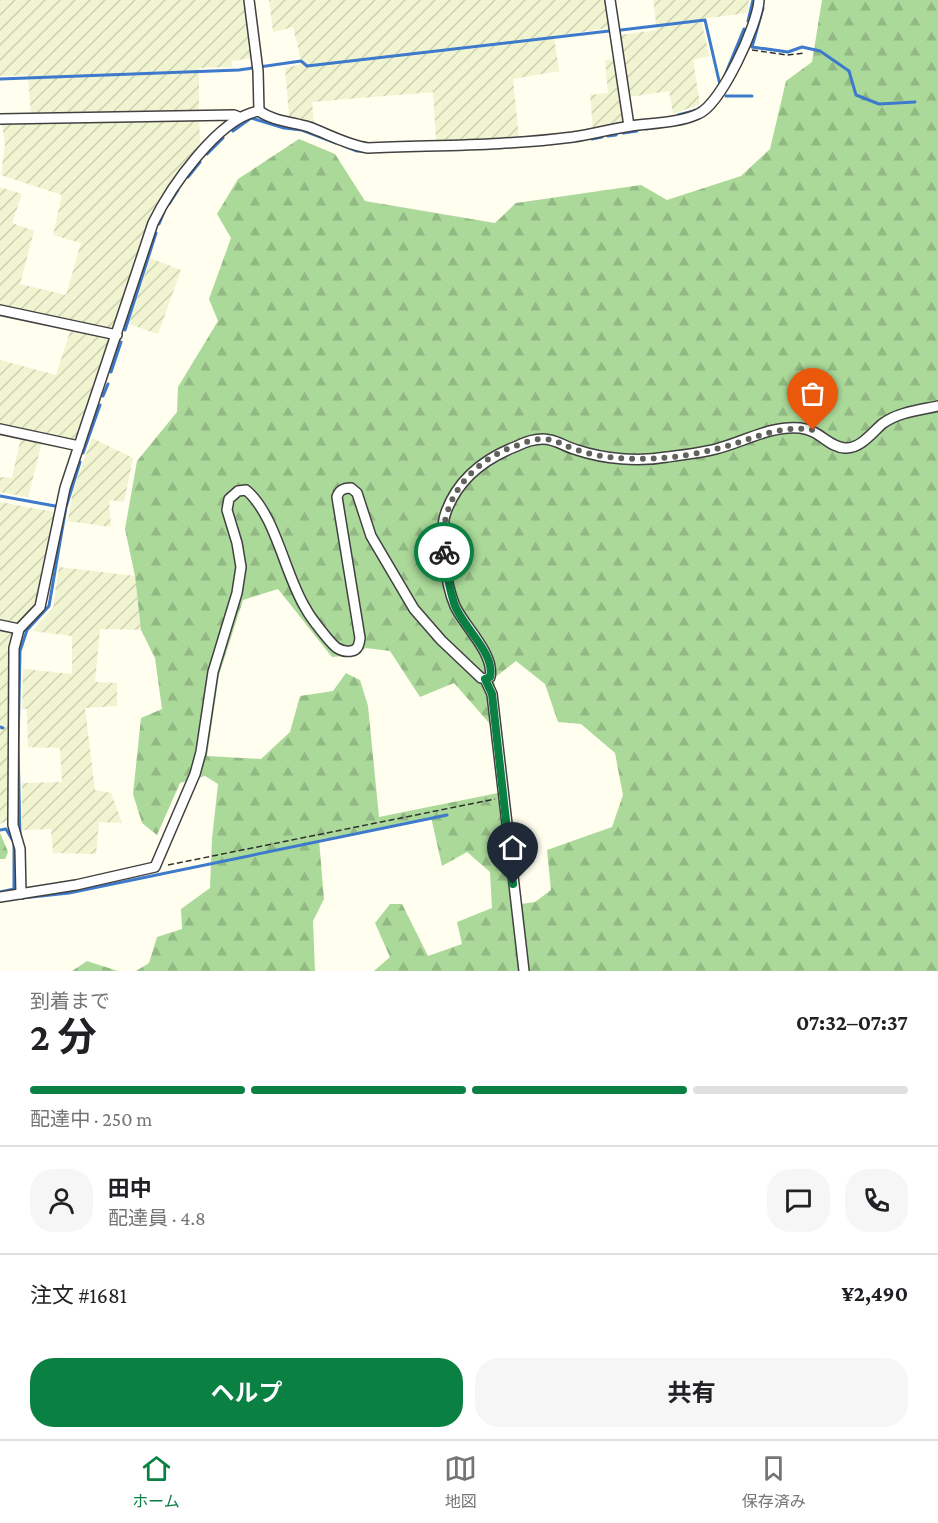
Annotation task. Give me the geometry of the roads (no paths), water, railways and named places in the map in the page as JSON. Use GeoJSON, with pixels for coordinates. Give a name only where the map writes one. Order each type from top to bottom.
{"type":"FeatureCollection","features":[{"type":"Feature","properties":{"kind":"street"},"geometry":{"type":"LineString","coordinates":[[249,0],[258,68],[259,111]]}},
{"type":"Feature","properties":{"kind":"street"},"geometry":{"type":"LineString","coordinates":[[610,0],[629,126]]}},
{"type":"Feature","properties":{"kind":"street"},"geometry":{"type":"LineString","coordinates":[[759,0],[744,45],[728,81],[710,106],[699,114],[677,120],[629,126],[573,137],[368,148],[354,146],[306,126],[267,116],[259,111],[239,117],[191,163],[162,205],[153,223],[65,488],[40,607],[19,629],[14,648],[12,713],[16,838],[20,849],[12,895],[75,885],[155,867],[195,774],[201,752],[213,672],[237,593],[242,567],[227,510],[229,499],[238,491],[246,490],[253,496],[272,530],[305,608],[337,648],[346,652],[354,651],[359,646],[360,638],[337,497],[339,492],[345,488],[351,488],[357,493],[371,536],[414,609],[441,640],[480,678],[485,679],[490,677],[492,669],[454,605],[442,537],[446,512],[458,489],[478,466],[497,453],[530,441],[543,439],[562,442],[576,450],[617,459],[664,458],[717,449],[768,432],[797,427],[813,430],[834,445],[845,448],[855,446],[884,422],[904,413],[938,406]]}},
{"type":"Feature","properties":{"kind":"street"},"geometry":{"type":"LineString","coordinates":[[0,119],[234,115],[239,117]]}},
{"type":"Feature","properties":{"kind":"street"},"geometry":{"type":"LineString","coordinates":[[0,310],[117,335]]}},
{"type":"Feature","properties":{"kind":"street"},"geometry":{"type":"LineString","coordinates":[[0,429],[79,446]]}},
{"type":"Feature","properties":{"kind":"street"},"geometry":{"type":"LineString","coordinates":[[0,625],[19,629]]}},
{"type":"Feature","properties":{"kind":"street"},"geometry":{"type":"LineString","coordinates":[[485,679],[492,694],[524,971]]}},
{"type":"Feature","properties":{"kind":"waterway"},"geometry":{"type":"LineString","coordinates":[[748,21],[753,0]]}},
{"type":"Feature","properties":{"kind":"waterway"},"geometry":{"type":"LineString","coordinates":[[763,8],[752,47],[788,52],[802,47],[820,51],[849,71],[856,95],[879,104],[915,102]]}},
{"type":"Feature","properties":{"kind":"waterway"},"geometry":{"type":"LineString","coordinates":[[621,30],[705,20],[720,85]]}},
{"type":"Feature","properties":{"kind":"waterway"},"geometry":{"type":"LineString","coordinates":[[723,80],[744,29]]}},
{"type":"Feature","properties":{"kind":"waterway"},"geometry":{"type":"LineString","coordinates":[[0,79],[239,70],[301,61],[307,66],[609,31]]}},
{"type":"Feature","properties":{"kind":"waterway"},"geometry":{"type":"LineString","coordinates":[[726,96],[752,96]]}},
{"type":"Feature","properties":{"kind":"waterway"},"geometry":{"type":"LineString","coordinates":[[678,115],[694,111]]}},
{"type":"Feature","properties":{"kind":"waterway"},"geometry":{"type":"LineString","coordinates":[[233,131],[251,118],[284,128],[302,130],[336,143]]}},
{"type":"Feature","properties":{"kind":"waterway"},"geometry":{"type":"LineString","coordinates":[[646,129],[657,127]]}},
{"type":"Feature","properties":{"kind":"waterway"},"geometry":{"type":"LineString","coordinates":[[623,133],[637,131]]}},
{"type":"Feature","properties":{"kind":"waterway"},"geometry":{"type":"LineString","coordinates":[[608,136],[616,135]]}},
{"type":"Feature","properties":{"kind":"waterway"},"geometry":{"type":"LineString","coordinates":[[592,139],[602,137]]}},
{"type":"Feature","properties":{"kind":"waterway"},"geometry":{"type":"LineString","coordinates":[[207,154],[223,138]]}},
{"type":"Feature","properties":{"kind":"waterway"},"geometry":{"type":"LineString","coordinates":[[342,145],[357,151],[365,151]]}},
{"type":"Feature","properties":{"kind":"waterway"},"geometry":{"type":"LineString","coordinates":[[188,177],[200,162]]}},
{"type":"Feature","properties":{"kind":"waterway"},"geometry":{"type":"LineString","coordinates":[[169,204],[178,190]]}},
{"type":"Feature","properties":{"kind":"waterway"},"geometry":{"type":"LineString","coordinates":[[159,224],[164,212]]}},
{"type":"Feature","properties":{"kind":"waterway"},"geometry":{"type":"LineString","coordinates":[[125,330],[156,233]]}},
{"type":"Feature","properties":{"kind":"waterway"},"geometry":{"type":"LineString","coordinates":[[111,372],[121,342]]}},
{"type":"Feature","properties":{"kind":"waterway"},"geometry":{"type":"LineString","coordinates":[[103,396],[108,384]]}},
{"type":"Feature","properties":{"kind":"waterway"},"geometry":{"type":"LineString","coordinates":[[83,453],[100,405]]}},
{"type":"Feature","properties":{"kind":"waterway"},"geometry":{"type":"LineString","coordinates":[[20,837],[18,746],[20,651],[27,630],[49,606],[66,507],[80,462]]}},
{"type":"Feature","properties":{"kind":"waterway"},"geometry":{"type":"LineString","coordinates":[[0,496],[55,506]]}},
{"type":"Feature","properties":{"kind":"waterway"},"geometry":{"type":"LineString","coordinates":[[22,898],[69,893],[447,815]]}},
{"type":"Feature","properties":{"kind":"waterway"},"geometry":{"type":"LineString","coordinates":[[0,830],[6,829],[13,841]]}},
{"type":"Feature","properties":{"kind":"waterway"},"geometry":{"type":"LineString","coordinates":[[14,840],[14,889]]}},
{"type":"Feature","properties":{"kind":"waterway"},"geometry":{"type":"LineString","coordinates":[[0,892],[14,889],[14,892]]}}]}
